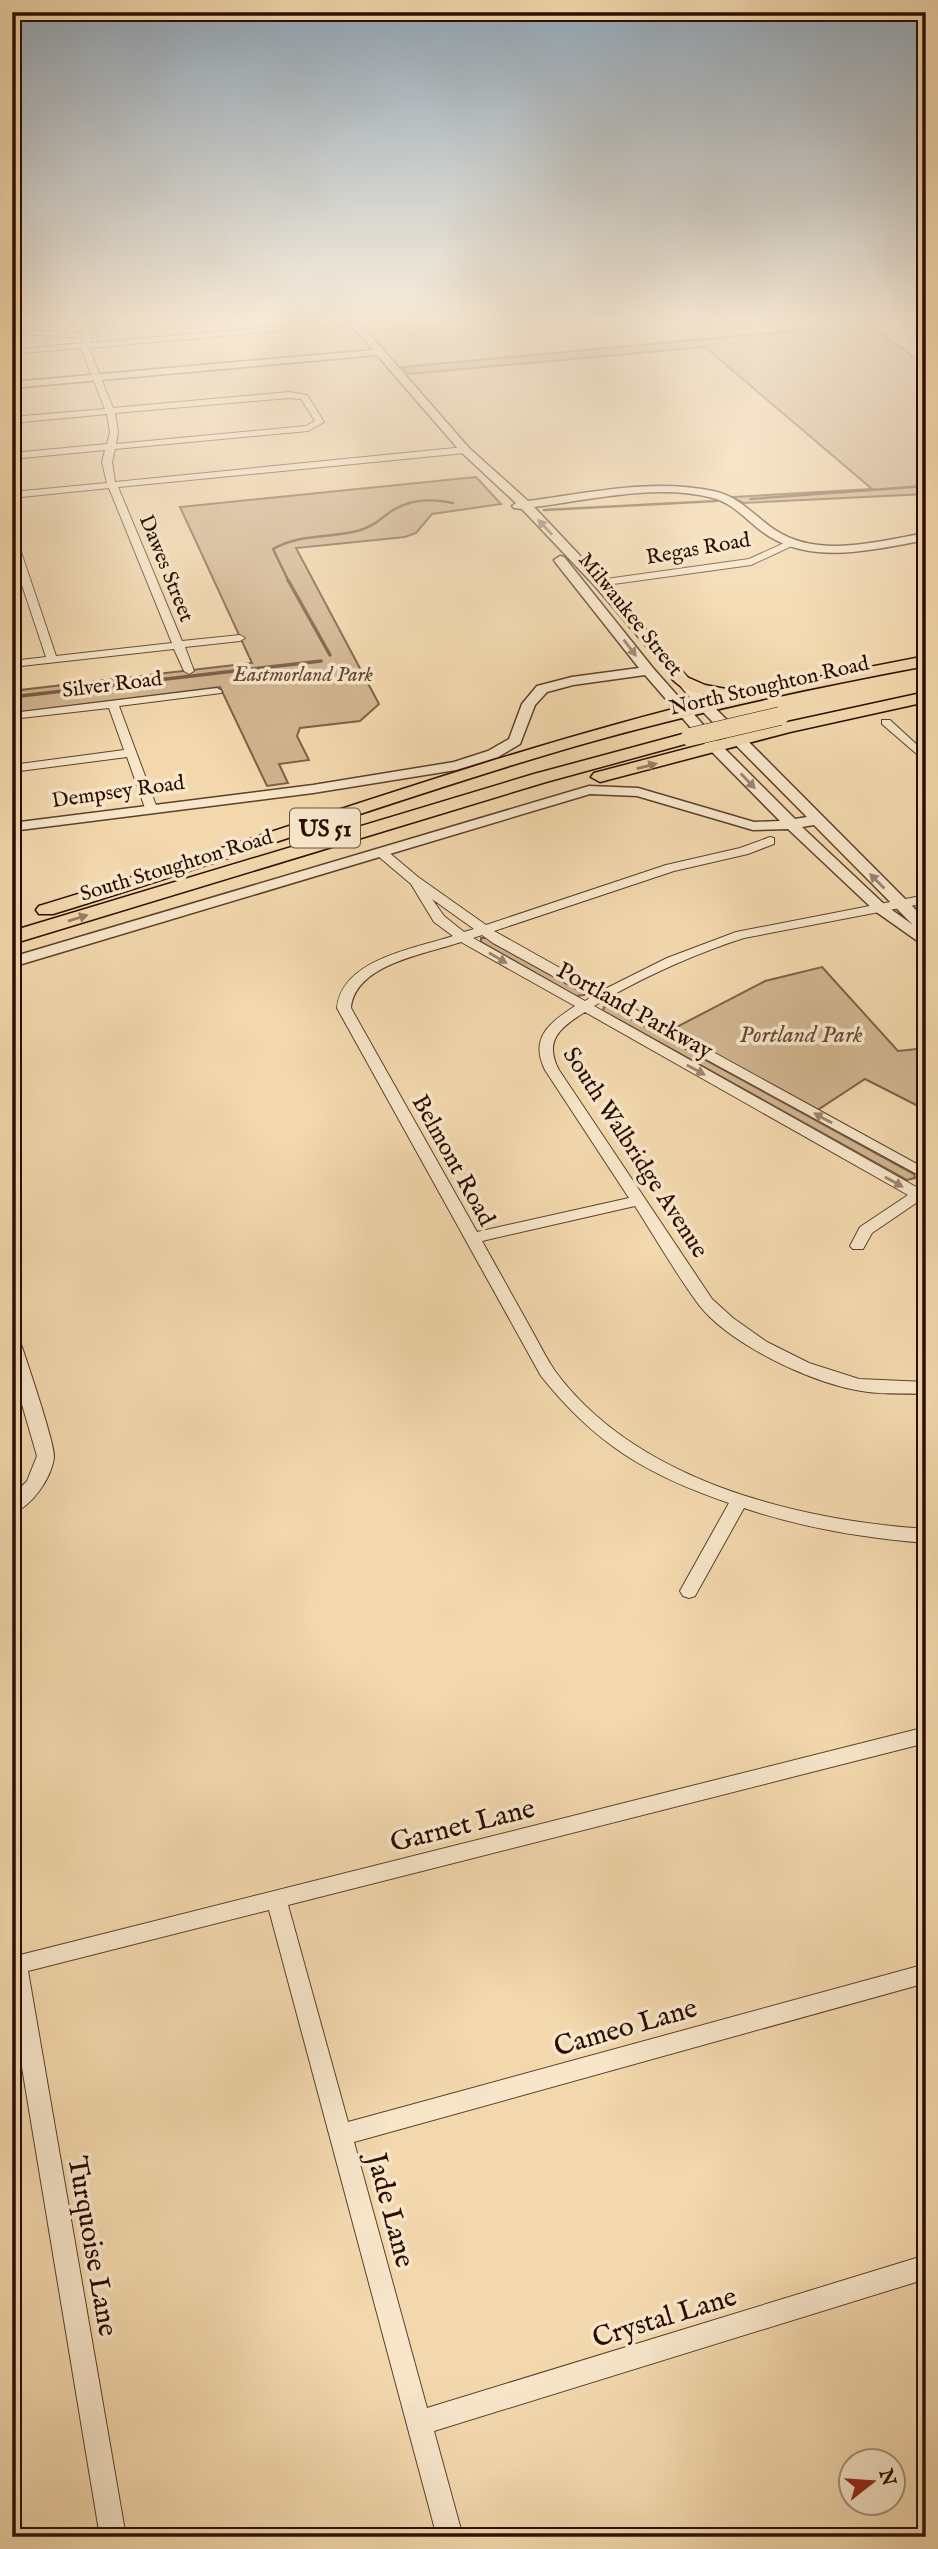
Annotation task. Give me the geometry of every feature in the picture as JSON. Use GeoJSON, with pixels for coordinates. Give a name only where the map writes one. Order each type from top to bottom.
{"type":"FeatureCollection","features":[{"type":"Feature","properties":{"kind":"main road"},"geometry":{"type":"LineString","coordinates":[[810,722],[769,726],[746,720],[739,709],[771,705],[926,661]]}},
{"type":"Feature","properties":{"kind":"main road","name":"North Stoughton Road"},"geometry":{"type":"LineString","coordinates":[[628,746],[685,726],[771,705],[926,675]]}},
{"type":"Feature","properties":{"kind":"main road"},"geometry":{"type":"LineString","coordinates":[[680,678],[715,693],[771,705]]}},
{"type":"Feature","properties":{"kind":"main road","name":"North Stoughton Road"},"geometry":{"type":"LineString","coordinates":[[771,705],[926,687]]}},
{"type":"Feature","properties":{"kind":"main road"},"geometry":{"type":"LineString","coordinates":[[326,843],[403,827],[679,758],[810,722],[926,698]]}},
{"type":"Feature","properties":{"kind":"main road"},"geometry":{"type":"LineString","coordinates":[[125,886],[318,821],[607,732],[685,726],[705,706],[771,705]]}},
{"type":"Feature","properties":{"kind":"main road","name":"South Stoughton Road"},"geometry":{"type":"LineString","coordinates":[[12,938],[326,843],[628,746]]}},
{"type":"Feature","properties":{"kind":"main road","name":"South Stoughton Road"},"geometry":{"type":"LineString","coordinates":[[12,920],[628,746]]}},
{"type":"Feature","properties":{"kind":"main road"},"geometry":{"type":"LineString","coordinates":[[679,758],[731,763]]}},
{"type":"Feature","properties":{"kind":"street","name":"Dawes Street"},"geometry":{"type":"LineString","coordinates":[[112,440],[107,462],[113,485],[189,671]]}},
{"type":"Feature","properties":{"kind":"street"},"geometry":{"type":"LineString","coordinates":[[12,456],[179,440]]}},
{"type":"Feature","properties":{"kind":"street","name":"Milwaukee Street"},"geometry":{"type":"LineString","coordinates":[[455,440],[526,506],[599,583],[705,706],[926,929]]}},
{"type":"Feature","properties":{"kind":"street","name":"Milwaukee Street"},"geometry":{"type":"LineString","coordinates":[[464,450],[466,458],[583,587],[648,671],[685,726],[716,748],[786,820],[880,908],[926,942]]}},
{"type":"Feature","properties":{"kind":"street"},"geometry":{"type":"LineString","coordinates":[[12,495],[464,450]]}},
{"type":"Feature","properties":{"kind":"street"},"geometry":{"type":"LineString","coordinates":[[511,507],[656,489],[690,490],[731,500],[773,534],[791,543],[813,548],[837,548],[926,536]]}},
{"type":"Feature","properties":{"kind":"street"},"geometry":{"type":"LineString","coordinates":[[12,540],[52,659]]}},
{"type":"Feature","properties":{"kind":"street","name":"Regas Road"},"geometry":{"type":"LineString","coordinates":[[599,583],[751,562],[791,543]]}},
{"type":"Feature","properties":{"kind":"street"},"geometry":{"type":"LineString","coordinates":[[552,551],[585,580],[599,583]]}},
{"type":"Feature","properties":{"kind":"street"},"geometry":{"type":"LineString","coordinates":[[583,587],[597,591],[616,615],[648,641]]}},
{"type":"Feature","properties":{"kind":"street"},"geometry":{"type":"LineString","coordinates":[[12,664],[240,638]]}},
{"type":"Feature","properties":{"kind":"street","name":"Dempsey Road"},"geometry":{"type":"LineString","coordinates":[[12,827],[456,766],[493,754],[517,738],[529,704],[542,690],[564,682],[648,671]]}},
{"type":"Feature","properties":{"kind":"street","name":"Silver Road"},"geometry":{"type":"LineString","coordinates":[[12,716],[217,691]]}},
{"type":"Feature","properties":{"kind":"street"},"geometry":{"type":"LineString","coordinates":[[113,704],[151,808]]}},
{"type":"Feature","properties":{"kind":"street"},"geometry":{"type":"LineString","coordinates":[[886,722],[926,759]]}},
{"type":"Feature","properties":{"kind":"street"},"geometry":{"type":"LineString","coordinates":[[12,769],[131,753]]}},
{"type":"Feature","properties":{"kind":"street"},"geometry":{"type":"LineString","coordinates":[[12,962],[589,790],[638,792],[753,826],[813,816]]}},
{"type":"Feature","properties":{"kind":"street","name":"Belmont Road"},"geometry":{"type":"LineString","coordinates":[[770,841],[744,851],[678,865],[379,965],[365,972],[349,987],[344,1008],[547,1372],[577,1410],[608,1436],[650,1463],[740,1499],[797,1518],[854,1530],[926,1536]]}},
{"type":"Feature","properties":{"kind":"street","name":"Portland Parkway"},"geometry":{"type":"LineString","coordinates":[[382,853],[482,930],[926,1175]]}},
{"type":"Feature","properties":{"kind":"street","name":"Portland Parkway"},"geometry":{"type":"LineString","coordinates":[[414,880],[439,919],[462,937],[923,1195]]}},
{"type":"Feature","properties":{"kind":"street","name":"South Walbridge Avenue"},"geometry":{"type":"LineString","coordinates":[[926,899],[711,943],[583,1007],[549,1032],[545,1057],[706,1303],[761,1346],[803,1367],[858,1385],[926,1388]]}},
{"type":"Feature","properties":{"kind":"street"},"geometry":{"type":"LineString","coordinates":[[858,1246],[865,1230],[923,1195]]}},
{"type":"Feature","properties":{"kind":"street"},"geometry":{"type":"LineString","coordinates":[[472,1238],[638,1201]]}},
{"type":"Feature","properties":{"kind":"street"},"geometry":{"type":"LineString","coordinates":[[12,1341],[46,1456],[34,1484],[25,1497],[12,1507]]}},
{"type":"Feature","properties":{"kind":"street"},"geometry":{"type":"LineString","coordinates":[[689,1591],[740,1499]]}},
{"type":"Feature","properties":{"kind":"street","name":"Garnet Lane"},"geometry":{"type":"LineString","coordinates":[[14,1965],[926,1735]]}},
{"type":"Feature","properties":{"kind":"street","name":"Jade Lane"},"geometry":{"type":"LineString","coordinates":[[276,1899],[450,2537]]}},
{"type":"Feature","properties":{"kind":"street","name":"Turquoise Lane"},"geometry":{"type":"LineString","coordinates":[[14,1965],[113,2537]]}},
{"type":"Feature","properties":{"kind":"street","name":"Cameo Lane"},"geometry":{"type":"LineString","coordinates":[[341,2136],[926,1973]]}},
{"type":"Feature","properties":{"kind":"street","name":"Crystal Lane"},"geometry":{"type":"LineString","coordinates":[[419,2423],[926,2267]]}},
{"type":"Feature","properties":{"kind":"green space"},"geometry":{"type":"Polygon","coordinates":[[[814,440],[926,440],[926,494],[743,503],[732,497],[872,489],[814,440]]]}},
{"type":"Feature","properties":{"kind":"green space","name":"Eastmorland Park"},"geometry":{"type":"Polygon","coordinates":[[[476,477],[501,504],[432,514],[416,533],[405,537],[296,548],[379,704],[360,721],[300,728],[297,736],[309,760],[279,764],[288,783],[267,786],[220,687],[12,713],[12,691],[252,663],[180,507],[476,477]]]}},
{"type":"Feature","properties":{"kind":"green space"},"geometry":{"type":"Polygon","coordinates":[[[481,938],[489,938],[585,992],[584,995],[576,996],[481,942],[481,938]]]}},
{"type":"Feature","properties":{"kind":"green space","name":"Portland Park"},"geometry":{"type":"Polygon","coordinates":[[[822,967],[898,1051],[926,1048],[926,1110],[865,1079],[816,1111],[669,1031],[765,981],[822,967]]]}},
{"type":"Feature","properties":{"kind":"green space"},"geometry":{"type":"Polygon","coordinates":[[[607,1006],[914,1174],[915,1178],[907,1180],[603,1011],[607,1006]]]}},
{"type":"Feature","properties":{"kind":"waterway"},"geometry":{"type":"LineString","coordinates":[[750,499],[926,486]]}},
{"type":"Feature","properties":{"kind":"waterway"},"geometry":{"type":"LineString","coordinates":[[288,580],[273,549],[283,544],[362,530],[412,502],[437,500],[453,503]]}},
{"type":"Feature","properties":{"kind":"waterway"},"geometry":{"type":"LineString","coordinates":[[544,510],[717,501]]}},
{"type":"Feature","properties":{"kind":"waterway"},"geometry":{"type":"LineString","coordinates":[[288,580],[330,655]]}},
{"type":"Feature","properties":{"kind":"waterway"},"geometry":{"type":"LineString","coordinates":[[12,697],[321,661]]}}]}
